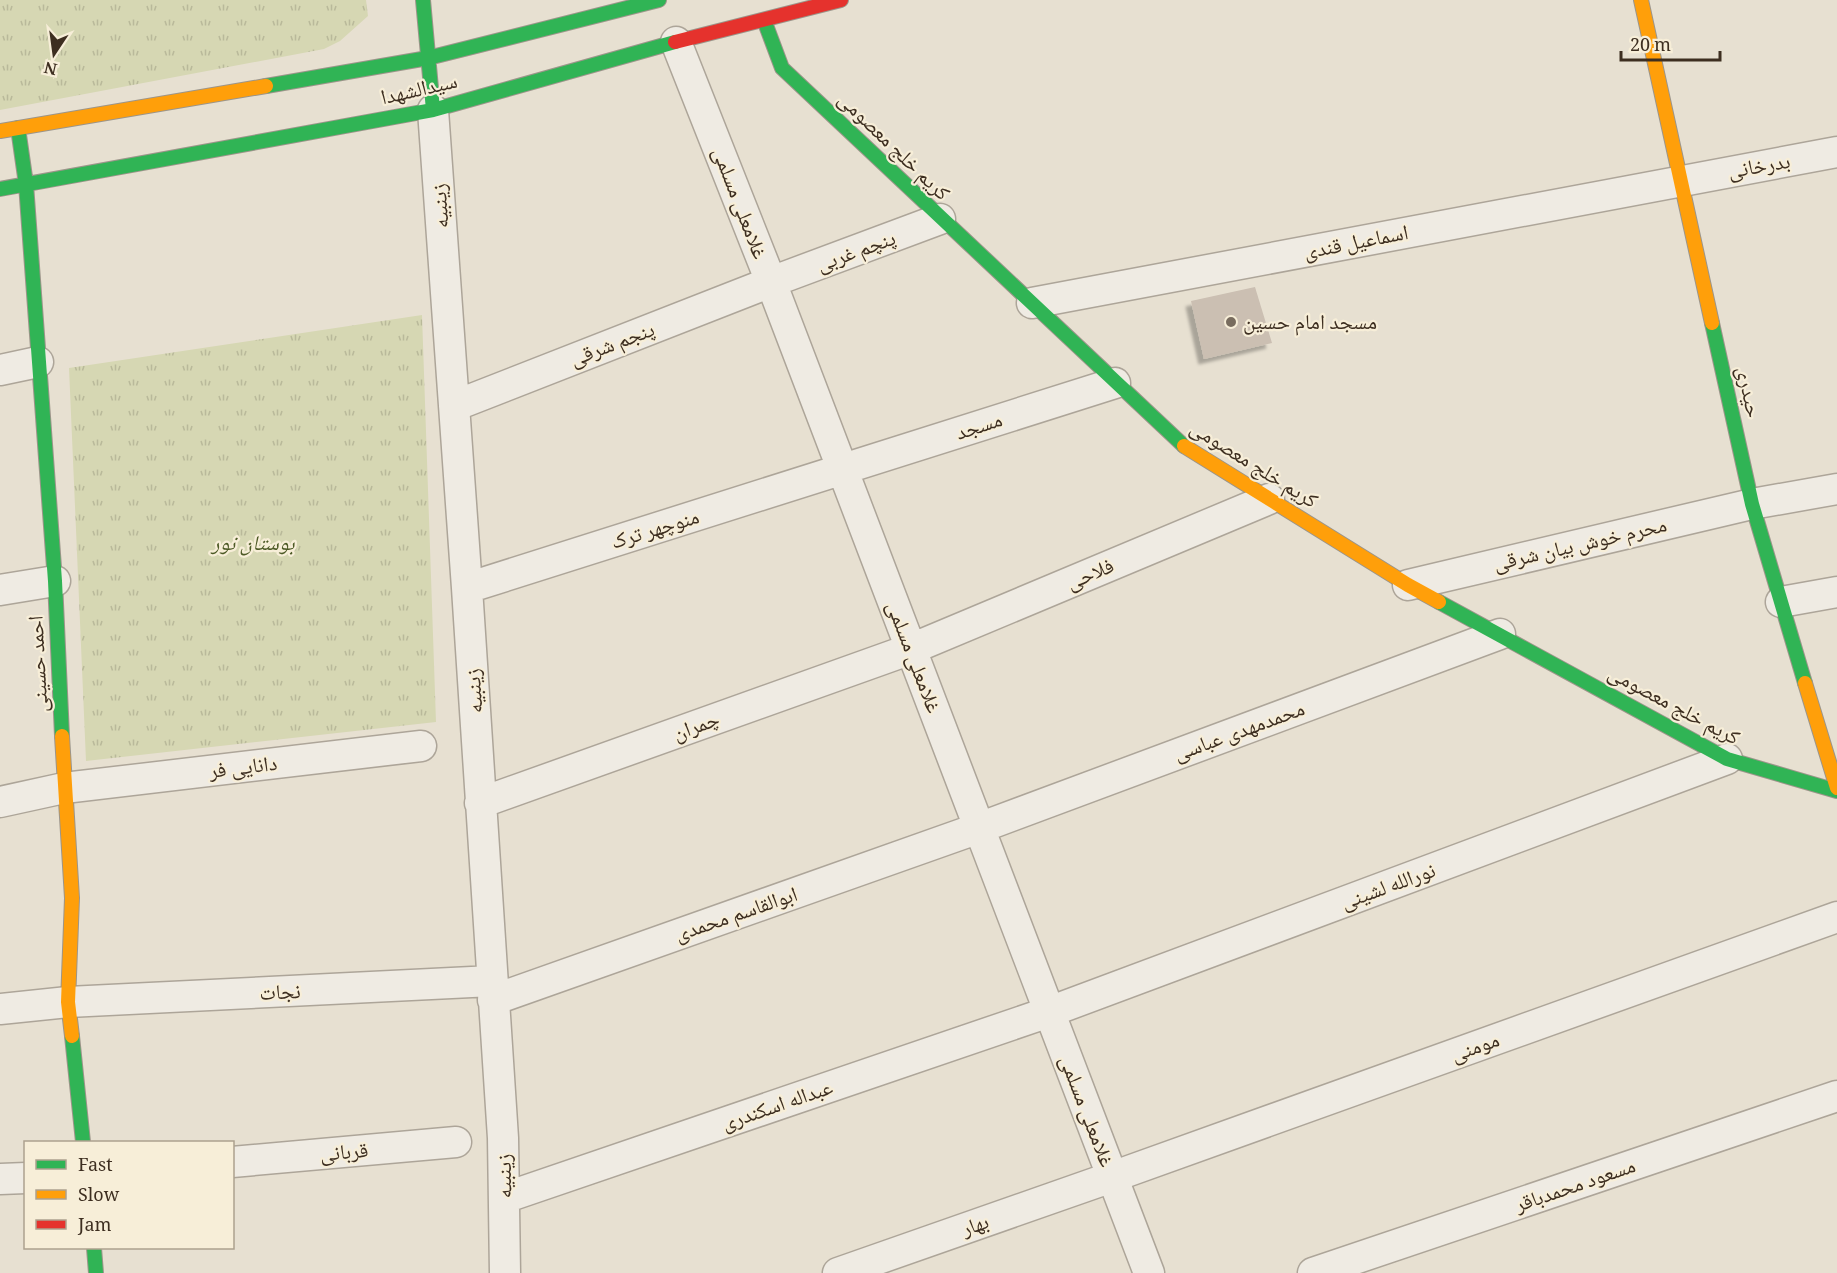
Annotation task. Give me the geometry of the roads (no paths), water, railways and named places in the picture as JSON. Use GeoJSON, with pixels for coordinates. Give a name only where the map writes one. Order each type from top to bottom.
{"type":"FeatureCollection","features":[{"type":"Feature","properties":{"kind":"street"},"geometry":{"type":"LineString","coordinates":[[423,0],[433,110]]}},
{"type":"Feature","properties":{"kind":"street","name":"سیدالشهدا"},"geometry":{"type":"LineString","coordinates":[[0,131],[428,58],[659,0]]}},
{"type":"Feature","properties":{"kind":"street","name":"سیدالشهدا"},"geometry":{"type":"LineString","coordinates":[[0,189],[433,110],[676,42],[841,0]]}},
{"type":"Feature","properties":{"kind":"street","name":"حیدری"},"geometry":{"type":"LineString","coordinates":[[1641,0],[1752,504],[1781,602],[1831,746],[1837,790]]}},
{"type":"Feature","properties":{"kind":"street","name":"کریم خلج معصومی"},"geometry":{"type":"LineString","coordinates":[[764,20],[782,68],[1178,442],[1407,585],[1727,759],[1837,790]]}},
{"type":"Feature","properties":{"kind":"street","name":"غلامعلی مسلمی"},"geometry":{"type":"LineString","coordinates":[[676,42],[771,282],[1149,1273]]}},
{"type":"Feature","properties":{"kind":"street","name":"زینبیه"},"geometry":{"type":"LineString","coordinates":[[433,110],[503,1138],[505,1273]]}},
{"type":"Feature","properties":{"kind":"street","name":"احمد حسینی"},"geometry":{"type":"LineString","coordinates":[[18,128],[26,184],[55,581],[64,788],[72,898],[68,1002],[83,1141]]}},
{"type":"Feature","properties":{"kind":"street","name":"بدرخانی"},"geometry":{"type":"LineString","coordinates":[[1681,180],[1837,152]]}},
{"type":"Feature","properties":{"kind":"street","name":"اسماعیل قندی"},"geometry":{"type":"LineString","coordinates":[[1032,303],[1681,180]]}},
{"type":"Feature","properties":{"kind":"street","name":"پنچم غربی"},"geometry":{"type":"LineString","coordinates":[[771,282],[940,219]]}},
{"type":"Feature","properties":{"kind":"street","name":"پنجم شرقی"},"geometry":{"type":"LineString","coordinates":[[454,406],[771,282]]}},
{"type":"Feature","properties":{"kind":"street"},"geometry":{"type":"LineString","coordinates":[[0,370],[38,362]]}},
{"type":"Feature","properties":{"kind":"street","name":"مسجد"},"geometry":{"type":"LineString","coordinates":[[843,470],[1115,383]]}},
{"type":"Feature","properties":{"kind":"street","name":"منوچهر ترک"},"geometry":{"type":"LineString","coordinates":[[467,588],[843,470]]}},
{"type":"Feature","properties":{"kind":"street","name":"محرم خوش بیان شرقی"},"geometry":{"type":"LineString","coordinates":[[1407,585],[1752,504],[1837,489]]}},
{"type":"Feature","properties":{"kind":"street","name":"فلاحی"},"geometry":{"type":"LineString","coordinates":[[911,649],[1269,499]]}},
{"type":"Feature","properties":{"kind":"street"},"geometry":{"type":"LineString","coordinates":[[0,590],[55,581]]}},
{"type":"Feature","properties":{"kind":"street"},"geometry":{"type":"LineString","coordinates":[[1781,602],[1837,592]]}},
{"type":"Feature","properties":{"kind":"street","name":"محمدمهدی عباسی"},"geometry":{"type":"LineString","coordinates":[[979,828],[1500,634]]}},
{"type":"Feature","properties":{"kind":"street","name":"چمران"},"geometry":{"type":"LineString","coordinates":[[480,803],[911,649]]}},
{"type":"Feature","properties":{"kind":"street","name":"دانایی فر"},"geometry":{"type":"LineString","coordinates":[[0,802],[64,788],[421,746]]}},
{"type":"Feature","properties":{"kind":"street","name":"نورالله لشینی"},"geometry":{"type":"LineString","coordinates":[[1049,1012],[1727,759]]}},
{"type":"Feature","properties":{"kind":"street","name":"ابوالقاسم محمدی"},"geometry":{"type":"LineString","coordinates":[[493,990],[979,828]]}},
{"type":"Feature","properties":{"kind":"street","name":"مومنی"},"geometry":{"type":"LineString","coordinates":[[1112,1177],[1837,917]]}},
{"type":"Feature","properties":{"kind":"street","name":"نجات"},"geometry":{"type":"LineString","coordinates":[[0,1009],[68,1002],[493,990]]}},
{"type":"Feature","properties":{"kind":"street","name":"عبداله اسکندری"},"geometry":{"type":"LineString","coordinates":[[504,1198],[1049,1012]]}},
{"type":"Feature","properties":{"kind":"street","name":"مسعود محمدباقر"},"geometry":{"type":"LineString","coordinates":[[1313,1273],[1837,1096]]}},
{"type":"Feature","properties":{"kind":"street","name":"قربانی"},"geometry":{"type":"LineString","coordinates":[[234,1162],[456,1142]]}},
{"type":"Feature","properties":{"kind":"street","name":"بهار"},"geometry":{"type":"LineString","coordinates":[[837,1273],[1112,1177]]}},
{"type":"Feature","properties":{"kind":"street"},"geometry":{"type":"LineString","coordinates":[[0,1179],[24,1178]]}},
{"type":"Feature","properties":{"kind":"street"},"geometry":{"type":"LineString","coordinates":[[94,1249],[96,1273]]}},
{"type":"Feature","properties":{"kind":"place","name":"مسجد امام حسین"},"geometry":{"type":"Point","coordinates":[1231,322]}},
{"type":"Feature","properties":{"kind":"park label","name":"بوستان نور"},"geometry":{"type":"Point","coordinates":[253,543]}}]}
